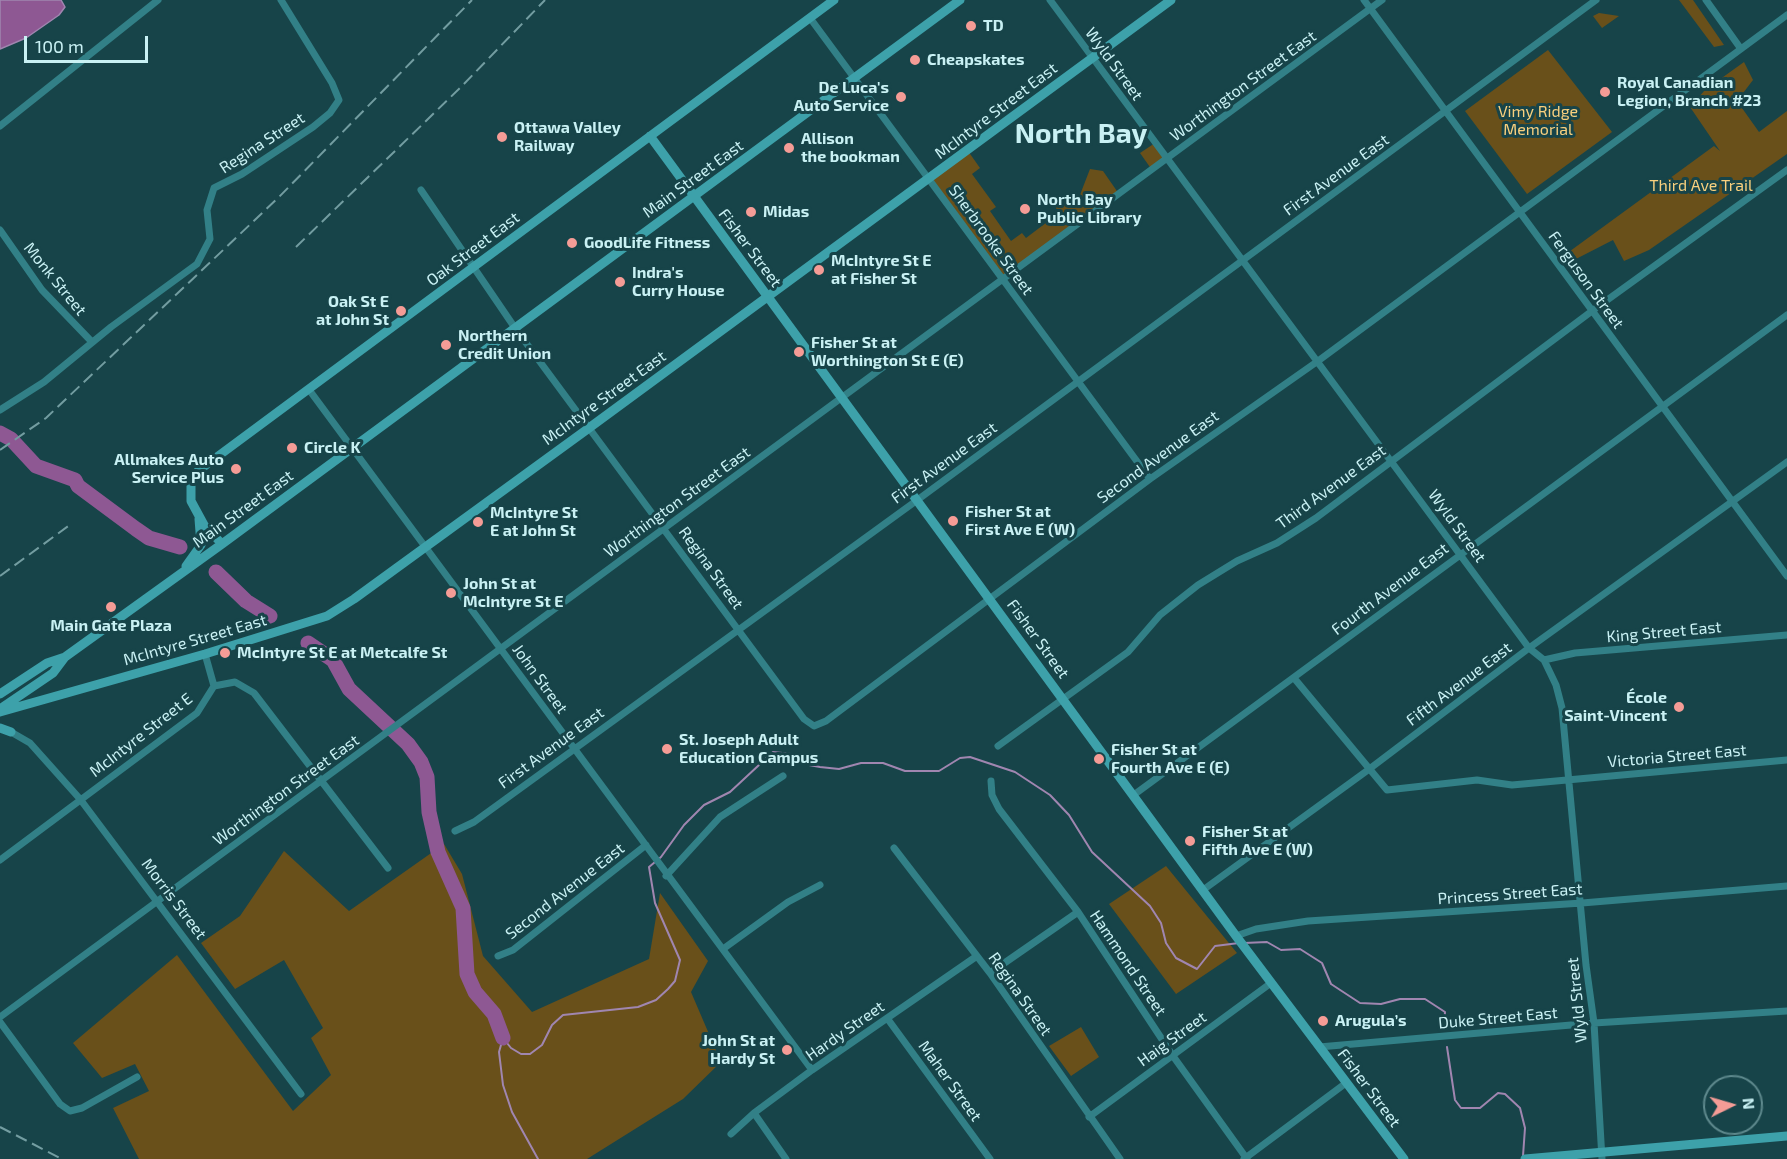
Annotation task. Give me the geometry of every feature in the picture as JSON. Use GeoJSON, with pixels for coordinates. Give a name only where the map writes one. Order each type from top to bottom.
{"type":"FeatureCollection","features":[{"type":"Feature","properties":{"kind":"main road","name":"Oak Street East"},"geometry":{"type":"LineString","coordinates":[[222,544],[191,501],[191,484],[198,471],[310,391],[834,0]]}},
{"type":"Feature","properties":{"kind":"main road","name":"Main Street East"},"geometry":{"type":"LineString","coordinates":[[0,710],[53,673],[65,657],[222,544],[960,0]]}},
{"type":"Feature","properties":{"kind":"main road","name":"McIntyre Street East"},"geometry":{"type":"LineString","coordinates":[[0,710],[205,654],[327,616],[589,428],[1171,0]]}},
{"type":"Feature","properties":{"kind":"main road","name":"Fisher Street"},"geometry":{"type":"LineString","coordinates":[[650,136],[916,501],[1135,794],[1271,983],[1404,1159]]}},
{"type":"Feature","properties":{"kind":"main road"},"geometry":{"type":"LineString","coordinates":[[181,573],[201,545],[199,515]]}},
{"type":"Feature","properties":{"kind":"main road","name":"Main Street East"},"geometry":{"type":"LineString","coordinates":[[0,694],[47,663],[65,657]]}},
{"type":"Feature","properties":{"kind":"main road"},"geometry":{"type":"LineString","coordinates":[[0,728],[11,732]]}},
{"type":"Feature","properties":{"kind":"main road"},"geometry":{"type":"LineString","coordinates":[[1525,1159],[1602,1156],[1787,1136]]}},
{"type":"Feature","properties":{"kind":"street"},"geometry":{"type":"LineString","coordinates":[[0,126],[158,0]]}},
{"type":"Feature","properties":{"kind":"street","name":"Regina Street"},"geometry":{"type":"LineString","coordinates":[[92,342],[197,264],[210,239],[207,210],[214,188],[242,174],[313,128],[330,113],[339,100],[332,83],[281,0]]}},
{"type":"Feature","properties":{"kind":"street","name":"Wyld Street"},"geometry":{"type":"LineString","coordinates":[[1050,0],[1244,259],[1529,648],[1544,660],[1556,685],[1562,708],[1570,779],[1586,965],[1594,1023],[1602,1156]]}},
{"type":"Feature","properties":{"kind":"street","name":"Ferguson Street"},"geometry":{"type":"LineString","coordinates":[[1364,0],[1787,576]]}},
{"type":"Feature","properties":{"kind":"street","name":"Worthington Street East"},"geometry":{"type":"LineString","coordinates":[[0,1017],[157,898],[379,740],[1382,0]]}},
{"type":"Feature","properties":{"kind":"street","name":"First Avenue East"},"geometry":{"type":"LineString","coordinates":[[455,831],[474,822],[738,628],[916,501],[1596,0]]}},
{"type":"Feature","properties":{"kind":"street"},"geometry":{"type":"LineString","coordinates":[[1706,0],[1741,49]]}},
{"type":"Feature","properties":{"kind":"street","name":"Second Avenue East"},"geometry":{"type":"LineString","coordinates":[[814,726],[826,721],[1150,479],[1318,361],[1787,15]]}},
{"type":"Feature","properties":{"kind":"street","name":"Sherbrooke Street"},"geometry":{"type":"LineString","coordinates":[[810,18],[1150,479]]}},
{"type":"Feature","properties":{"kind":"street","name":"Third Avenue East"},"geometry":{"type":"LineString","coordinates":[[998,746],[1128,652],[1160,615],[1198,585],[1237,561],[1277,543],[1316,518],[1592,311],[1787,171]]}},
{"type":"Feature","properties":{"kind":"street","name":"Regina Street"},"geometry":{"type":"LineString","coordinates":[[421,190],[515,328],[804,719],[814,726]]}},
{"type":"Feature","properties":{"kind":"street","name":"Monk Street"},"geometry":{"type":"LineString","coordinates":[[0,230],[42,290],[92,342]]}},
{"type":"Feature","properties":{"kind":"street","name":"Fourth Avenue East"},"geometry":{"type":"LineString","coordinates":[[1135,794],[1787,315]]}},
{"type":"Feature","properties":{"kind":"street"},"geometry":{"type":"LineString","coordinates":[[0,410],[44,382],[92,342]]}},
{"type":"Feature","properties":{"kind":"street","name":"John Street"},"geometry":{"type":"LineString","coordinates":[[310,391],[647,847],[666,876],[812,1070]]}},
{"type":"Feature","properties":{"kind":"street","name":"Fifth Avenue East"},"geometry":{"type":"LineString","coordinates":[[1203,890],[1368,770],[1529,648],[1787,462]]}},
{"type":"Feature","properties":{"kind":"street","name":"King Street East"},"geometry":{"type":"LineString","coordinates":[[1544,660],[1575,653],[1787,635]]}},
{"type":"Feature","properties":{"kind":"street"},"geometry":{"type":"LineString","coordinates":[[205,654],[214,686],[235,682],[254,693],[388,868]]}},
{"type":"Feature","properties":{"kind":"street"},"geometry":{"type":"LineString","coordinates":[[1294,678],[1368,770]]}},
{"type":"Feature","properties":{"kind":"street","name":"McIntyre Street E"},"geometry":{"type":"LineString","coordinates":[[80,799],[197,713],[214,686]]}},
{"type":"Feature","properties":{"kind":"street","name":"Morris Street"},"geometry":{"type":"LineString","coordinates":[[11,732],[30,743],[80,799],[157,898],[301,1094]]}},
{"type":"Feature","properties":{"kind":"street","name":"Victoria Street East"},"geometry":{"type":"LineString","coordinates":[[1368,770],[1387,790],[1477,780],[1512,785],[1787,760]]}},
{"type":"Feature","properties":{"kind":"street"},"geometry":{"type":"LineString","coordinates":[[666,876],[720,818],[783,776]]}},
{"type":"Feature","properties":{"kind":"street","name":"Hammond Street"},"geometry":{"type":"LineString","coordinates":[[991,781],[992,795],[999,809],[1078,912],[1173,1056],[1246,1158]]}},
{"type":"Feature","properties":{"kind":"street"},"geometry":{"type":"LineString","coordinates":[[1,856],[80,799]]}},
{"type":"Feature","properties":{"kind":"street","name":"Second Avenue East"},"geometry":{"type":"LineString","coordinates":[[498,956],[513,950],[647,847]]}},
{"type":"Feature","properties":{"kind":"street","name":"Regina Street"},"geometry":{"type":"LineString","coordinates":[[894,849],[990,973],[1120,1159]]}},
{"type":"Feature","properties":{"kind":"street"},"geometry":{"type":"LineString","coordinates":[[723,949],[788,902],[820,885]]}},
{"type":"Feature","properties":{"kind":"street","name":"Princess Street East"},"geometry":{"type":"LineString","coordinates":[[1238,938],[1256,929],[1308,921],[1582,903],[1787,886]]}},
{"type":"Feature","properties":{"kind":"street"},"geometry":{"type":"LineString","coordinates":[[990,973],[1078,912]]}},
{"type":"Feature","properties":{"kind":"street","name":"Hardy Street"},"geometry":{"type":"LineString","coordinates":[[731,1134],[754,1113],[812,1070],[977,956]]}},
{"type":"Feature","properties":{"kind":"street","name":"Haig Street"},"geometry":{"type":"LineString","coordinates":[[1089,1117],[1271,983]]}},
{"type":"Feature","properties":{"kind":"street","name":"Duke Street East"},"geometry":{"type":"LineString","coordinates":[[1319,1047],[1594,1023],[1787,1011]]}},
{"type":"Feature","properties":{"kind":"street","name":"Maher Street"},"geometry":{"type":"LineString","coordinates":[[887,1018],[990,1159]]}},
{"type":"Feature","properties":{"kind":"street"},"geometry":{"type":"LineString","coordinates":[[0,1022],[60,1104],[70,1111],[82,1108],[137,1077]]}},
{"type":"Feature","properties":{"kind":"street"},"geometry":{"type":"LineString","coordinates":[[1246,1158],[1346,1083]]}},
{"type":"Feature","properties":{"kind":"street"},"geometry":{"type":"LineString","coordinates":[[754,1113],[786,1159]]}},
{"type":"Feature","properties":{"kind":"green space"},"geometry":{"type":"Polygon","coordinates":[[[1679,0],[1693,0],[1724,45],[1714,47],[1679,0]]]}},
{"type":"Feature","properties":{"kind":"green space"},"geometry":{"type":"Polygon","coordinates":[[[1599,13],[1619,16],[1602,28],[1593,16],[1599,13]]]}},
{"type":"Feature","properties":{"kind":"green space","name":"Vimy Ridge Memorial"},"geometry":{"type":"Polygon","coordinates":[[[1548,50],[1612,132],[1527,194],[1465,111],[1548,50]]]}},
{"type":"Feature","properties":{"kind":"green space","name":"Third Ave Trail"},"geometry":{"type":"Polygon","coordinates":[[[1744,62],[1753,80],[1737,101],[1759,132],[1787,111],[1787,154],[1649,250],[1624,261],[1613,240],[1574,260],[1566,254],[1714,146],[1720,151],[1690,107],[1705,90],[1744,62]]]}},
{"type":"Feature","properties":{"kind":"green space"},"geometry":{"type":"Polygon","coordinates":[[[1155,143],[1167,159],[1152,170],[1140,153],[1155,143]]]}},
{"type":"Feature","properties":{"kind":"green space"},"geometry":{"type":"Polygon","coordinates":[[[968,151],[980,168],[972,174],[996,207],[990,211],[1011,241],[1022,233],[1026,238],[1059,213],[1054,205],[1062,200],[1071,204],[1078,200],[1090,169],[1103,171],[1119,194],[1003,280],[931,178],[968,151]]]}},
{"type":"Feature","properties":{"kind":"green space"},"geometry":{"type":"Polygon","coordinates":[[[444,844],[462,874],[483,956],[532,1012],[649,959],[660,893],[708,961],[691,992],[721,1062],[683,1099],[587,1159],[139,1159],[113,1108],[149,1091],[135,1064],[102,1078],[73,1043],[177,955],[293,1111],[331,1075],[311,1038],[323,1028],[284,960],[235,989],[201,943],[240,916],[284,851],[349,911],[444,844]]]}},
{"type":"Feature","properties":{"kind":"green space"},"geometry":{"type":"Polygon","coordinates":[[[1166,866],[1237,953],[1176,994],[1109,904],[1166,866]]]}},
{"type":"Feature","properties":{"kind":"green space"},"geometry":{"type":"Polygon","coordinates":[[[1081,1027],[1099,1057],[1071,1076],[1049,1046],[1081,1027]]]}},
{"type":"Feature","properties":{"kind":"shaded area"},"geometry":{"type":"Polygon","coordinates":[[[0,0],[61,0],[65,7],[59,15],[26,38],[0,49],[0,0]]]}},
{"type":"Feature","properties":{"kind":"waterway"},"geometry":{"type":"LineString","coordinates":[[0,433],[11,439],[36,466],[75,480],[78,486],[149,538],[180,547]]}},
{"type":"Feature","properties":{"kind":"waterway"},"geometry":{"type":"LineString","coordinates":[[216,572],[246,601],[270,616]]}},
{"type":"Feature","properties":{"kind":"waterway"},"geometry":{"type":"LineString","coordinates":[[308,643],[333,660],[349,689],[408,744],[421,762],[427,777],[429,812],[438,852],[463,908],[467,974],[475,992],[494,1014],[503,1038]]}},
{"type":"Feature","properties":{"kind":"waterway"},"geometry":{"type":"LineString","coordinates":[[503,1038],[511,1048],[521,1054],[530,1054],[542,1045],[552,1025],[563,1015],[638,1007],[656,1000],[668,989],[675,981],[680,960],[655,903],[649,867],[661,857],[684,825],[704,805],[730,792],[773,752],[792,754],[809,765],[839,769],[861,763],[883,763],[905,771],[939,771],[960,758],[970,757],[1015,772],[1050,795],[1069,815],[1092,852],[1150,906],[1161,923],[1166,943],[1176,958],[1197,969],[1215,946],[1239,943]]}},
{"type":"Feature","properties":{"kind":"waterway"},"geometry":{"type":"LineString","coordinates":[[1244,943],[1267,942],[1281,950],[1300,949],[1322,963],[1331,984],[1360,1003],[1381,1004],[1400,999],[1425,999],[1445,1012],[1444,1026]]}},
{"type":"Feature","properties":{"kind":"waterway"},"geometry":{"type":"LineString","coordinates":[[503,1038],[499,1052],[503,1085],[512,1112],[538,1159]]}},
{"type":"Feature","properties":{"kind":"waterway"},"geometry":{"type":"LineString","coordinates":[[1447,1047],[1455,1100],[1461,1108],[1480,1108],[1498,1093],[1505,1094],[1520,1108],[1525,1128],[1523,1156]]}},
{"type":"Feature","properties":{"kind":"railway"},"geometry":{"type":"LineString","coordinates":[[0,450],[46,418],[278,198],[472,0]]}},
{"type":"Feature","properties":{"kind":"railway"},"geometry":{"type":"LineString","coordinates":[[296,247],[462,86],[545,0]]}},
{"type":"Feature","properties":{"kind":"railway"},"geometry":{"type":"LineString","coordinates":[[0,576],[71,524]]}},
{"type":"Feature","properties":{"kind":"railway"},"geometry":{"type":"LineString","coordinates":[[0,1127],[62,1159]]}},
{"type":"Feature","properties":{"kind":"place","name":"TD"},"geometry":{"type":"Point","coordinates":[971,26]}},
{"type":"Feature","properties":{"kind":"place","name":"Cheapskates"},"geometry":{"type":"Point","coordinates":[915,60]}},
{"type":"Feature","properties":{"kind":"place","name":"Royal Canadian Legion, Branch #23"},"geometry":{"type":"Point","coordinates":[1605,92]}},
{"type":"Feature","properties":{"kind":"place","name":"De Luca's Auto Service"},"geometry":{"type":"Point","coordinates":[901,97]}},
{"type":"Feature","properties":{"kind":"place","name":"Ottawa Valley Railway"},"geometry":{"type":"Point","coordinates":[502,137]}},
{"type":"Feature","properties":{"kind":"place","name":"Allison the bookman"},"geometry":{"type":"Point","coordinates":[789,148]}},
{"type":"Feature","properties":{"kind":"place","name":"North Bay Public Library"},"geometry":{"type":"Point","coordinates":[1025,209]}},
{"type":"Feature","properties":{"kind":"place","name":"Midas"},"geometry":{"type":"Point","coordinates":[751,212]}},
{"type":"Feature","properties":{"kind":"place","name":"GoodLife Fitness"},"geometry":{"type":"Point","coordinates":[572,243]}},
{"type":"Feature","properties":{"kind":"place","name":"McIntyre St E at Fisher St"},"geometry":{"type":"Point","coordinates":[819,270]}},
{"type":"Feature","properties":{"kind":"place","name":"Indra's Curry House"},"geometry":{"type":"Point","coordinates":[620,282]}},
{"type":"Feature","properties":{"kind":"place","name":"Oak St E at John St"},"geometry":{"type":"Point","coordinates":[401,311]}},
{"type":"Feature","properties":{"kind":"place","name":"Northern Credit Union"},"geometry":{"type":"Point","coordinates":[446,345]}},
{"type":"Feature","properties":{"kind":"place","name":"Fisher St at Worthington St E (E)"},"geometry":{"type":"Point","coordinates":[799,352]}},
{"type":"Feature","properties":{"kind":"place","name":"Circle K"},"geometry":{"type":"Point","coordinates":[292,448]}},
{"type":"Feature","properties":{"kind":"place","name":"Allmakes Auto Service Plus"},"geometry":{"type":"Point","coordinates":[236,469]}},
{"type":"Feature","properties":{"kind":"place","name":"Fisher St at First Ave E (W)"},"geometry":{"type":"Point","coordinates":[953,521]}},
{"type":"Feature","properties":{"kind":"place","name":"McIntyre St E at John St"},"geometry":{"type":"Point","coordinates":[478,522]}},
{"type":"Feature","properties":{"kind":"place","name":"John St at McIntyre St E"},"geometry":{"type":"Point","coordinates":[451,593]}},
{"type":"Feature","properties":{"kind":"place","name":"Main Gate Plaza"},"geometry":{"type":"Point","coordinates":[111,607]}},
{"type":"Feature","properties":{"kind":"place","name":"McIntyre St E at Metcalfe St"},"geometry":{"type":"Point","coordinates":[225,653]}},
{"type":"Feature","properties":{"kind":"place","name":"École Saint-Vincent"},"geometry":{"type":"Point","coordinates":[1679,707]}},
{"type":"Feature","properties":{"kind":"place","name":"St. Joseph Adult Education Campus"},"geometry":{"type":"Point","coordinates":[667,749]}},
{"type":"Feature","properties":{"kind":"place","name":"Fisher St at Fourth Ave E (E)"},"geometry":{"type":"Point","coordinates":[1099,759]}},
{"type":"Feature","properties":{"kind":"place","name":"Fisher St at Fifth Ave E (W)"},"geometry":{"type":"Point","coordinates":[1190,841]}},
{"type":"Feature","properties":{"kind":"place","name":"Arugula’s"},"geometry":{"type":"Point","coordinates":[1323,1021]}},
{"type":"Feature","properties":{"kind":"place","name":"John St at Hardy St"},"geometry":{"type":"Point","coordinates":[787,1050]}},
{"type":"Feature","properties":{"kind":"district","name":"North Bay"},"geometry":{"type":"Point","coordinates":[1081,134]}}]}
